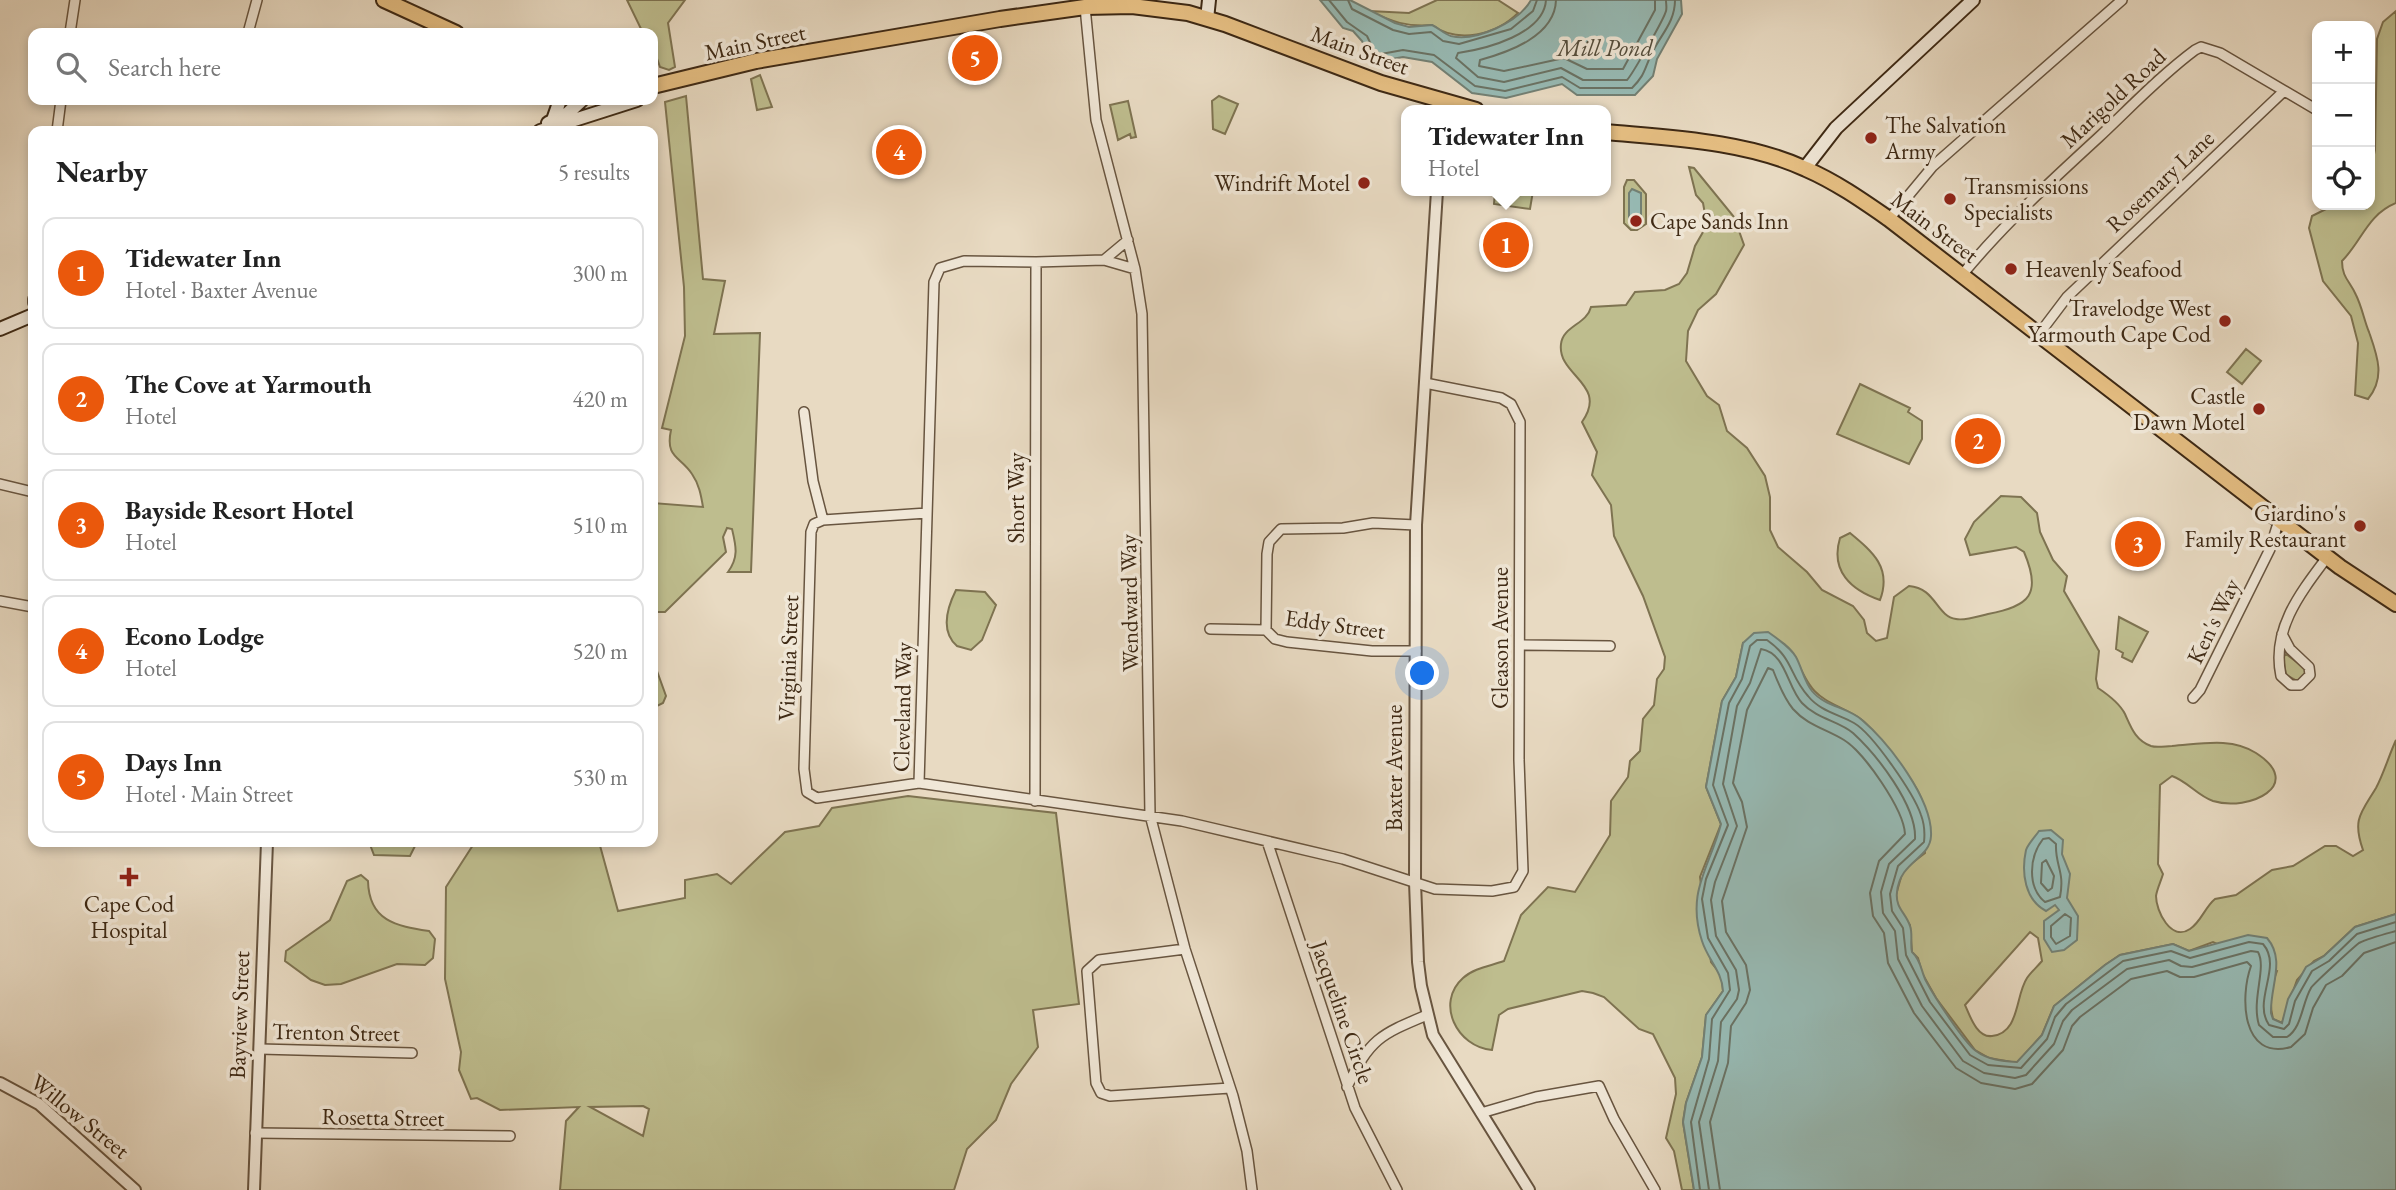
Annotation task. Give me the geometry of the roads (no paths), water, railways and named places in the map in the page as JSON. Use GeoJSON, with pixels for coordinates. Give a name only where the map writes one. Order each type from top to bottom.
{"type":"FeatureCollection","features":[{"type":"Feature","properties":{"kind":"main road"},"geometry":{"type":"LineString","coordinates":[[384,0],[445,28]]}},
{"type":"Feature","properties":{"kind":"main road"},"geometry":{"type":"LineString","coordinates":[[1207,19],[1209,0]]}},
{"type":"Feature","properties":{"kind":"main road"},"geometry":{"type":"LineString","coordinates":[[1805,168],[1836,128],[1973,0]]}},
{"type":"Feature","properties":{"kind":"main road","name":"Main Street"},"geometry":{"type":"LineString","coordinates":[[658,86],[756,61],[1085,7],[1162,9],[1207,19],[1443,105]]}},
{"type":"Feature","properties":{"kind":"main road"},"geometry":{"type":"LineString","coordinates":[[552,120],[558,105]]}},
{"type":"Feature","properties":{"kind":"main road"},"geometry":{"type":"LineString","coordinates":[[542,126],[568,113],[577,105]]}},
{"type":"Feature","properties":{"kind":"main road"},"geometry":{"type":"LineString","coordinates":[[572,126],[624,105]]}},
{"type":"Feature","properties":{"kind":"main road","name":"Main Street"},"geometry":{"type":"LineString","coordinates":[[1611,133],[1739,149],[1805,168],[1889,219],[2279,520],[2396,604]]}},
{"type":"Feature","properties":{"kind":"main road"},"geometry":{"type":"LineString","coordinates":[[0,329],[28,317]]}},
{"type":"Feature","properties":{"kind":"street"},"geometry":{"type":"LineString","coordinates":[[71,28],[75,0]]}},
{"type":"Feature","properties":{"kind":"street"},"geometry":{"type":"LineString","coordinates":[[249,28],[257,0]]}},
{"type":"Feature","properties":{"kind":"street"},"geometry":{"type":"LineString","coordinates":[[1889,219],[1933,166],[2122,0]]}},
{"type":"Feature","properties":{"kind":"street","name":"Wendward Way"},"geometry":{"type":"LineString","coordinates":[[1085,7],[1096,120],[1135,269],[1142,314],[1150,815],[1185,948],[1247,1150],[1252,1190]]}},
{"type":"Feature","properties":{"kind":"street","name":"Marigold Road"},"geometry":{"type":"LineString","coordinates":[[1962,275],[1997,234],[2148,89],[2195,50],[2207,48],[2284,91]]}},
{"type":"Feature","properties":{"kind":"street"},"geometry":{"type":"LineString","coordinates":[[2284,91],[2312,107]]}},
{"type":"Feature","properties":{"kind":"street","name":"Rosemary Lane"},"geometry":{"type":"LineString","coordinates":[[2039,334],[2070,293],[2284,91]]}},
{"type":"Feature","properties":{"kind":"street"},"geometry":{"type":"LineString","coordinates":[[58,126],[60,105]]}},
{"type":"Feature","properties":{"kind":"street","name":"Baxter Avenue"},"geometry":{"type":"LineString","coordinates":[[1437,196],[1416,525],[1415,882],[1418,962],[1427,1015],[1443,1053],[1529,1190]]}},
{"type":"Feature","properties":{"kind":"street"},"geometry":{"type":"LineString","coordinates":[[1104,260],[1128,240]]}},
{"type":"Feature","properties":{"kind":"street"},"geometry":{"type":"LineString","coordinates":[[1036,262],[1104,260],[1135,269]]}},
{"type":"Feature","properties":{"kind":"street","name":"Cleveland Way"},"geometry":{"type":"LineString","coordinates":[[1036,262],[953,261],[936,272],[932,307],[919,783],[1150,815],[1343,859],[1435,889],[1506,890],[1514,887],[1522,871]]}},
{"type":"Feature","properties":{"kind":"street","name":"Short Way"},"geometry":{"type":"LineString","coordinates":[[1035,801],[1036,262]]}},
{"type":"Feature","properties":{"kind":"street","name":"Gleason Avenue"},"geometry":{"type":"LineString","coordinates":[[1425,383],[1501,398],[1513,407],[1520,422],[1519,760],[1522,871]]}},
{"type":"Feature","properties":{"kind":"street"},"geometry":{"type":"LineString","coordinates":[[804,412],[813,481],[823,520],[927,513]]}},
{"type":"Feature","properties":{"kind":"street"},"geometry":{"type":"LineString","coordinates":[[0,484],[28,491]]}},
{"type":"Feature","properties":{"kind":"street","name":"Virginia Street"},"geometry":{"type":"LineString","coordinates":[[823,520],[814,524],[811,532],[804,769],[807,792],[817,799],[919,783]]}},
{"type":"Feature","properties":{"kind":"street","name":"Ken's Way"},"geometry":{"type":"LineString","coordinates":[[2193,698],[2200,690],[2270,548],[2279,520]]}},
{"type":"Feature","properties":{"kind":"street"},"geometry":{"type":"LineString","coordinates":[[1266,630],[1267,554],[1273,534],[1280,529],[1343,528],[1373,523],[1416,525]]}},
{"type":"Feature","properties":{"kind":"street"},"geometry":{"type":"LineString","coordinates":[[2282,634],[2290,649],[2309,667],[2309,676],[2300,685],[2291,685],[2281,676],[2278,652],[2282,634],[2297,600],[2328,556]]}},
{"type":"Feature","properties":{"kind":"street"},"geometry":{"type":"LineString","coordinates":[[0,600],[28,606]]}},
{"type":"Feature","properties":{"kind":"street","name":"Eddy Street"},"geometry":{"type":"LineString","coordinates":[[1210,629],[1266,630],[1276,639],[1287,642],[1372,651],[1416,651]]}},
{"type":"Feature","properties":{"kind":"street"},"geometry":{"type":"LineString","coordinates":[[1521,645],[1610,646]]}},
{"type":"Feature","properties":{"kind":"street","name":"Jacqueline Circle"},"geometry":{"type":"LineString","coordinates":[[1267,841],[1355,1108],[1397,1190]]}},
{"type":"Feature","properties":{"kind":"street","name":"Bayview Street"},"geometry":{"type":"LineString","coordinates":[[254,1190],[267,847]]}},
{"type":"Feature","properties":{"kind":"street"},"geometry":{"type":"LineString","coordinates":[[1185,948],[1099,960],[1087,971],[1096,1083],[1101,1093],[1110,1096],[1230,1088]]}},
{"type":"Feature","properties":{"kind":"street"},"geometry":{"type":"LineString","coordinates":[[1348,1087],[1363,1053],[1381,1035],[1427,1015]]}},
{"type":"Feature","properties":{"kind":"street","name":"Trenton Street"},"geometry":{"type":"LineString","coordinates":[[260,1049],[412,1053]]}},
{"type":"Feature","properties":{"kind":"street","name":"Willow Street"},"geometry":{"type":"LineString","coordinates":[[0,1083],[39,1104],[133,1188]]}},
{"type":"Feature","properties":{"kind":"street"},"geometry":{"type":"LineString","coordinates":[[1481,1113],[1536,1097],[1599,1086],[1655,1190]]}},
{"type":"Feature","properties":{"kind":"street","name":"Rosetta Street"},"geometry":{"type":"LineString","coordinates":[[256,1133],[510,1136]]}},
{"type":"Feature","properties":{"kind":"water","name":"Mill Pond"},"geometry":{"type":"Polygon","coordinates":[[[1320,0],[1350,0],[1395,23],[1409,27],[1432,25],[1448,35],[1461,37],[1484,33],[1507,23],[1531,0],[1681,0],[1682,14],[1657,59],[1653,76],[1635,95],[1577,95],[1562,84],[1506,98],[1472,93],[1432,62],[1403,57],[1380,61],[1370,57],[1362,41],[1353,31],[1343,28],[1320,0]]]}},
{"type":"Feature","properties":{"kind":"water"},"geometry":{"type":"Polygon","coordinates":[[[1632,189],[1641,193],[1641,220],[1629,220],[1629,193],[1632,189]]]}},
{"type":"Feature","properties":{"kind":"water"},"geometry":{"type":"Polygon","coordinates":[[[1768,632],[1793,653],[1807,683],[1817,696],[1850,712],[1873,730],[1896,757],[1917,790],[1930,822],[1931,836],[1926,850],[1903,873],[1897,892],[1899,906],[1910,926],[1912,952],[1930,988],[1964,1038],[1976,1051],[1986,1056],[2017,1062],[2042,1035],[2054,1006],[2120,955],[2173,944],[2189,951],[2248,935],[2267,938],[2273,946],[2276,974],[2271,1013],[2273,1019],[2282,1023],[2288,999],[2306,967],[2324,956],[2355,927],[2396,914],[2396,1190],[1694,1190],[1683,1122],[1686,1103],[1702,1057],[1706,1015],[1723,991],[1720,977],[1702,941],[1698,924],[1698,894],[1721,824],[1706,787],[1722,701],[1736,677],[1743,643],[1754,633],[1768,632]]]}},
{"type":"Feature","properties":{"kind":"water"},"geometry":{"type":"Polygon","coordinates":[[[2051,830],[2063,840],[2062,854],[2070,874],[2067,898],[2078,916],[2077,940],[2064,950],[2052,952],[2044,939],[2044,921],[2059,910],[2055,905],[2046,911],[2033,900],[2026,885],[2024,868],[2026,850],[2030,843],[2039,831],[2051,830]]]}},
{"type":"Feature","properties":{"kind":"place","name":"Days Inn"},"geometry":{"type":"Point","coordinates":[975,58]}},
{"type":"Feature","properties":{"kind":"place","name":"The Salvation Army"},"geometry":{"type":"Point","coordinates":[1871,138]}},
{"type":"Feature","properties":{"kind":"place","name":"Econo Lodge"},"geometry":{"type":"Point","coordinates":[899,152]}},
{"type":"Feature","properties":{"kind":"place","name":"Windrift Motel"},"geometry":{"type":"Point","coordinates":[1364,183]}},
{"type":"Feature","properties":{"kind":"place","name":"Transmissions Specialists"},"geometry":{"type":"Point","coordinates":[1950,199]}},
{"type":"Feature","properties":{"kind":"place","name":"Cape Sands Inn"},"geometry":{"type":"Point","coordinates":[1636,221]}},
{"type":"Feature","properties":{"kind":"place","name":"Tidewater Inn"},"geometry":{"type":"Point","coordinates":[1506,245]}},
{"type":"Feature","properties":{"kind":"place","name":"Heavenly Seafood"},"geometry":{"type":"Point","coordinates":[2011,269]}},
{"type":"Feature","properties":{"kind":"place","name":"Travelodge West Yarmouth Cape Cod"},"geometry":{"type":"Point","coordinates":[2225,321]}},
{"type":"Feature","properties":{"kind":"place","name":"Castle Dawn Motel"},"geometry":{"type":"Point","coordinates":[2259,409]}},
{"type":"Feature","properties":{"kind":"place","name":"The Cove at Yarmouth"},"geometry":{"type":"Point","coordinates":[1978,441]}},
{"type":"Feature","properties":{"kind":"place","name":"Giardino's Family Restaurant"},"geometry":{"type":"Point","coordinates":[2360,526]}},
{"type":"Feature","properties":{"kind":"place","name":"Bayside Resort Hotel"},"geometry":{"type":"Point","coordinates":[2138,544]}},
{"type":"Feature","properties":{"kind":"place","name":"Cape Cod Hospital"},"geometry":{"type":"Point","coordinates":[129,877]}}]}
